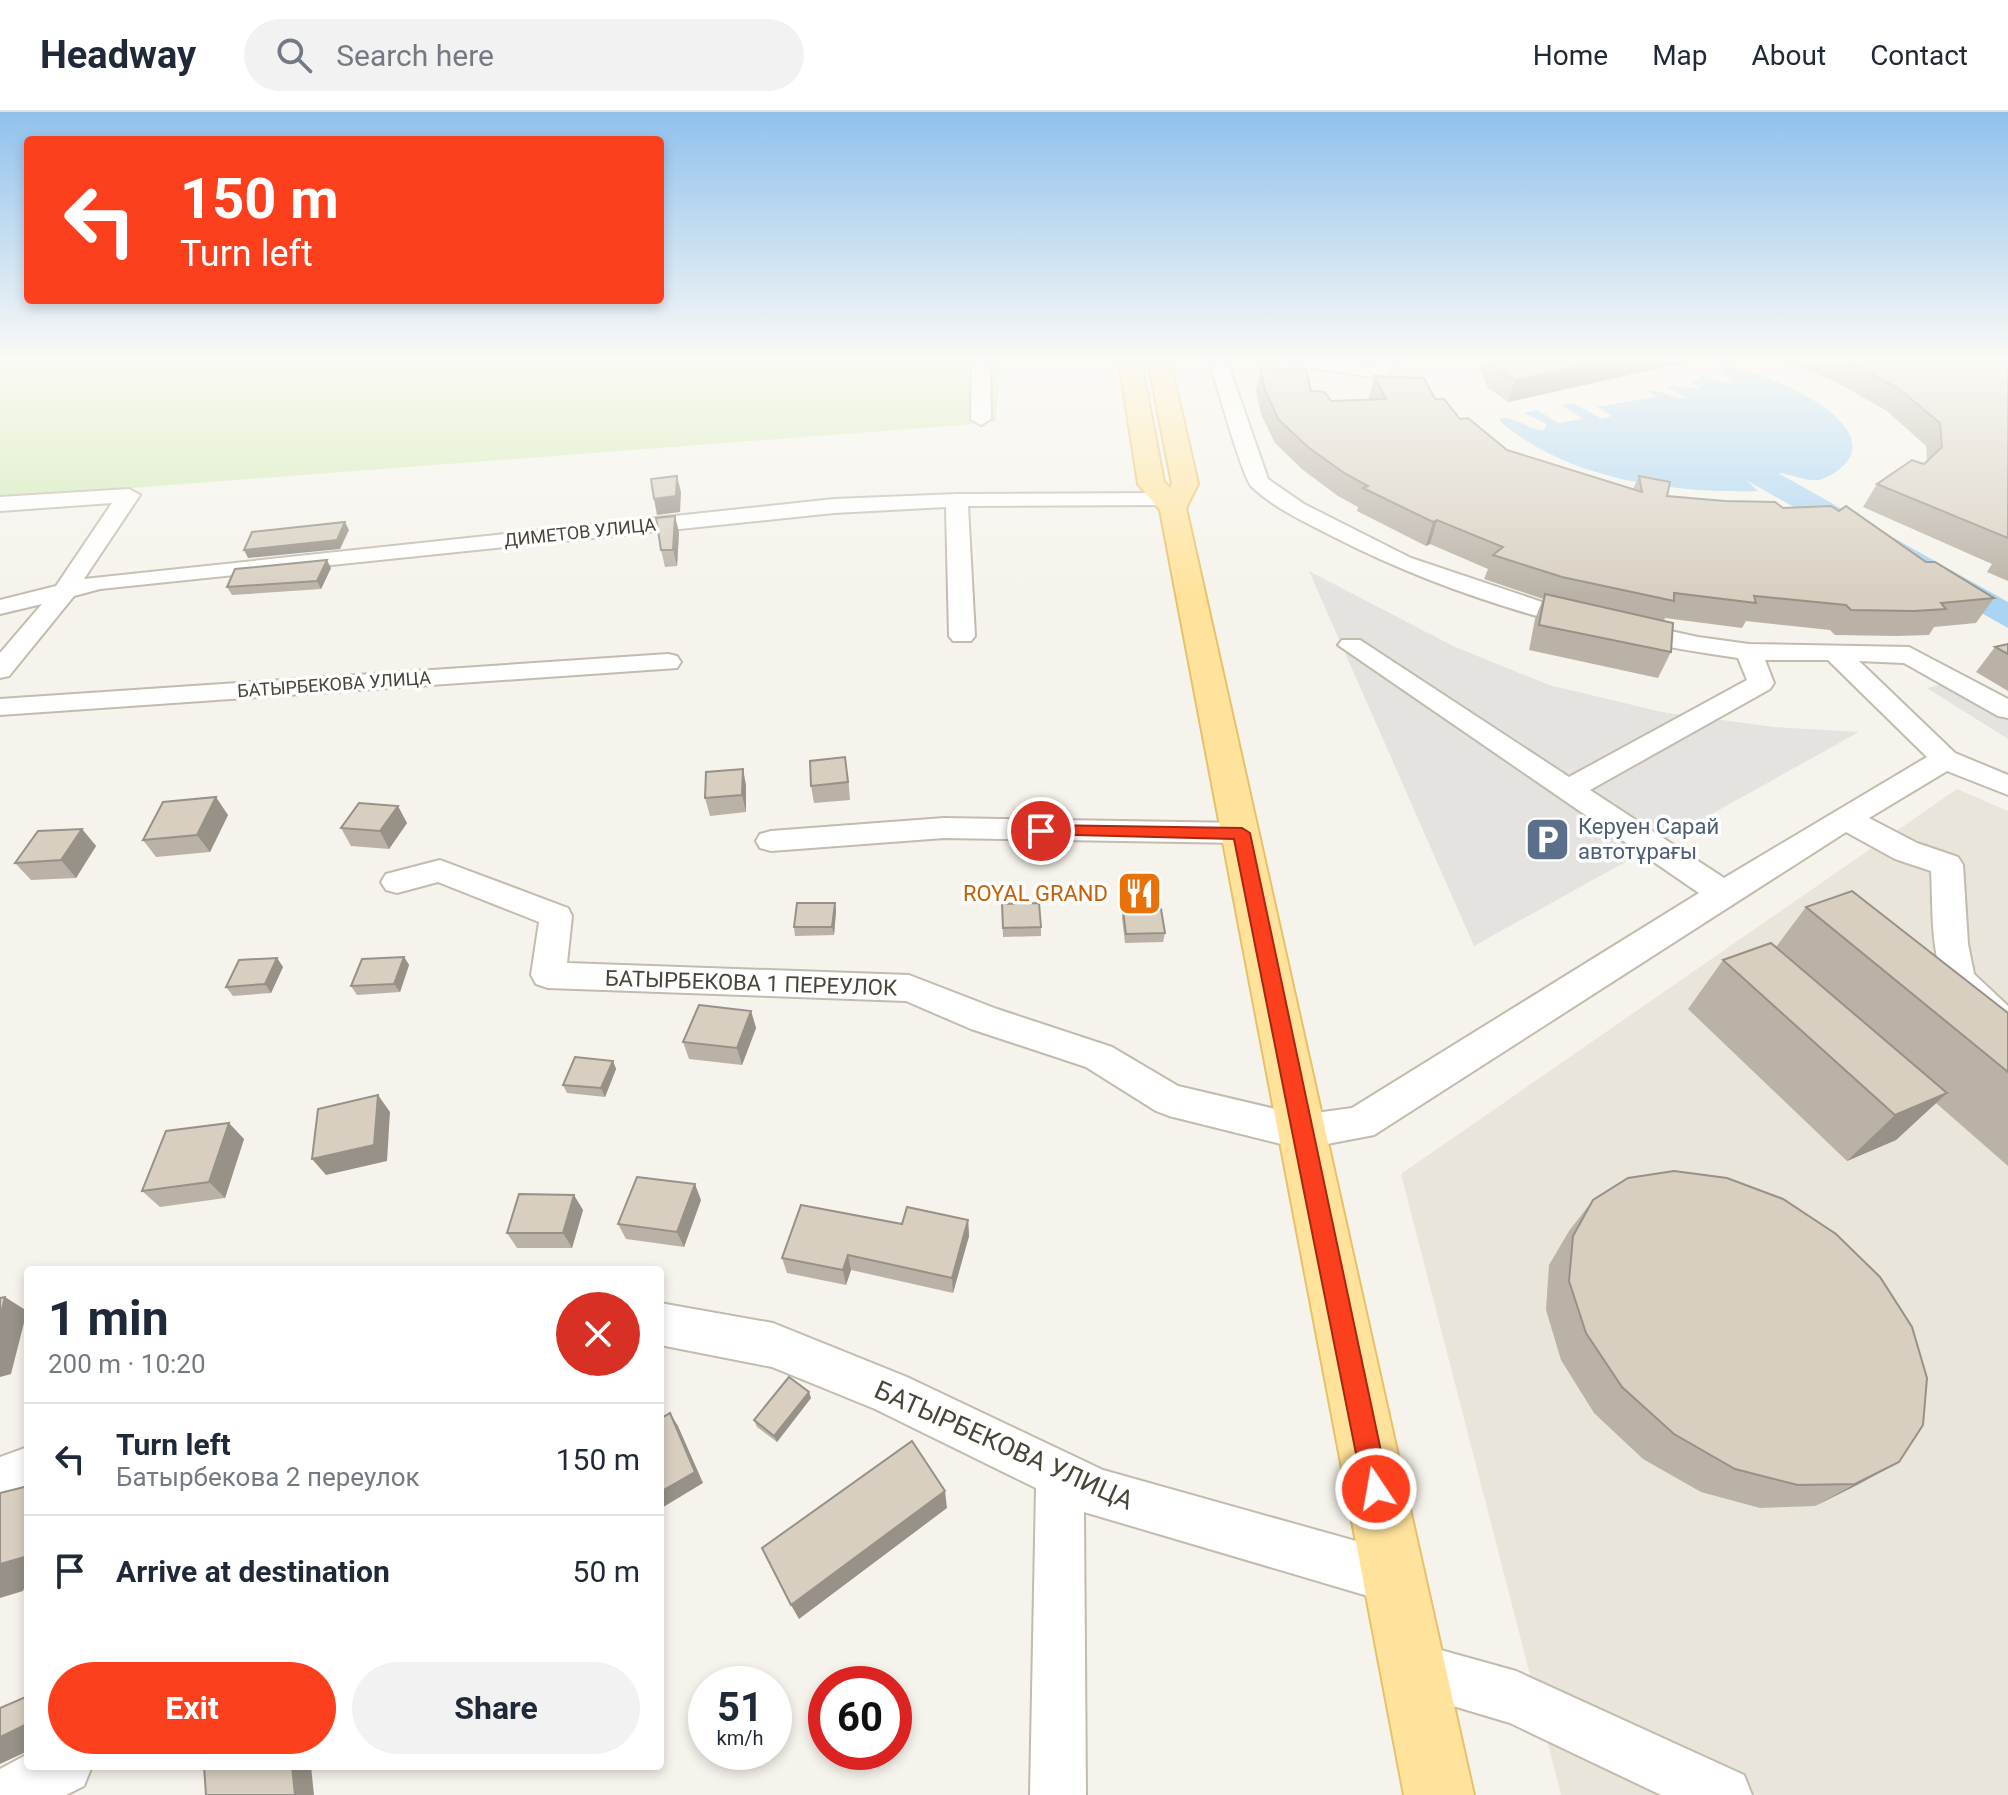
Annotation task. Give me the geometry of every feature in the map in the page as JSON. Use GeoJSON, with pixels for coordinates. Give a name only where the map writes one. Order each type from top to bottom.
{"type":"FeatureCollection","features":[{"type":"Feature","properties":{"kind":"main road"},"geometry":{"type":"LineString","coordinates":[[1143,440],[1151,484],[1168,504],[1242,833],[1439,1795]]}},
{"type":"Feature","properties":{"kind":"main road"},"geometry":{"type":"LineString","coordinates":[[1168,504],[1185,484],[1176,440]]}},
{"type":"Feature","properties":{"kind":"street"},"geometry":{"type":"LineString","coordinates":[[1245,440],[1259,482],[1296,509],[1403,563],[1544,611],[1698,645],[1749,652],[1909,655],[2008,710]]}},
{"type":"Feature","properties":{"kind":"street"},"geometry":{"type":"LineString","coordinates":[[0,504],[129,495],[95,541],[64,593],[0,670]]}},
{"type":"Feature","properties":{"kind":"street","name":"ДИМЕТОВ УЛИЦА"},"geometry":{"type":"LineString","coordinates":[[0,607],[100,582],[834,506],[957,500],[1168,504]]}},
{"type":"Feature","properties":{"kind":"street"},"geometry":{"type":"LineString","coordinates":[[957,500],[962,636]]}},
{"type":"Feature","properties":{"kind":"street"},"geometry":{"type":"LineString","coordinates":[[1351,645],[1723,893]]}},
{"type":"Feature","properties":{"kind":"street"},"geometry":{"type":"LineString","coordinates":[[1568,790],[1761,683],[1749,652]]}},
{"type":"Feature","properties":{"kind":"street"},"geometry":{"type":"LineString","coordinates":[[1835,652],[1945,759],[2008,786]]}},
{"type":"Feature","properties":{"kind":"street","name":"БАТЫРБЕКОВА УЛИЦА"},"geometry":{"type":"LineString","coordinates":[[0,707],[668,662]]}},
{"type":"Feature","properties":{"kind":"street"},"geometry":{"type":"LineString","coordinates":[[1301,1132],[1360,1123],[1723,893],[1945,759]]}},
{"type":"Feature","properties":{"kind":"street"},"geometry":{"type":"LineString","coordinates":[[1846,819],[1906,851],[1946,850],[1954,963],[1959,980],[1975,999],[2008,1025]]}},
{"type":"Feature","properties":{"kind":"street"},"geometry":{"type":"LineString","coordinates":[[771,841],[944,828],[1242,833]]}},
{"type":"Feature","properties":{"kind":"street","name":"БАТЫРБЕКОВА 1 ПЕРЕУЛОК"},"geometry":{"type":"LineString","coordinates":[[397,882],[440,871],[556,916],[548,975],[909,988],[984,1019],[1099,1057],[1169,1100],[1301,1132]]}},
{"type":"Feature","properties":{"kind":"street","name":"БАТЫРБЕКОВА УЛИЦА"},"geometry":{"type":"LineString","coordinates":[[664,1325],[773,1345],[891,1393],[1097,1493],[1395,1578]]}},
{"type":"Feature","properties":{"kind":"street"},"geometry":{"type":"LineString","coordinates":[[0,1481],[24,1472]]}},
{"type":"Feature","properties":{"kind":"street"},"geometry":{"type":"LineString","coordinates":[[1058,1795],[1060,1474]]}},
{"type":"Feature","properties":{"kind":"street"},"geometry":{"type":"LineString","coordinates":[[1412,1669],[1516,1698],[1724,1795]]}},
{"type":"Feature","properties":{"kind":"street"},"geometry":{"type":"LineString","coordinates":[[8,1795],[56,1770]]}},
{"type":"Feature","properties":{"kind":"shaded area","name":"Керуен Сарай автотұрағы"},"geometry":{"type":"Polygon","coordinates":[[[1309,571],[1453,646],[1549,685],[1662,712],[1774,727],[1859,732],[1474,946],[1309,571]]]}},
{"type":"Feature","properties":{"kind":"shaded area"},"geometry":{"type":"Polygon","coordinates":[[[1968,677],[2008,701],[2008,739],[1927,688],[1968,677]]]}},
{"type":"Feature","properties":{"kind":"shaded area"},"geometry":{"type":"Polygon","coordinates":[[[1957,789],[2008,811],[2008,1795],[1561,1795],[1401,1174],[1957,789]]]}},
{"type":"Feature","properties":{"kind":"green space"},"geometry":{"type":"Polygon","coordinates":[[[0,440],[771,440],[0,498],[0,440]]]}},
{"type":"Feature","properties":{"kind":"water"},"geometry":{"type":"Polygon","coordinates":[[[1525,440],[1851,440],[1849,459],[1823,479],[1778,473],[2008,602],[2008,628],[1746,480],[1758,491],[1691,489],[1622,479],[1588,470],[1525,440]]]}},
{"type":"Feature","properties":{"kind":"building"},"geometry":{"type":"Polygon","coordinates":[[[1300,440],[1494,440],[1507,450],[1642,492],[1639,476],[1670,482],[1667,496],[1775,502],[1783,508],[1831,506],[1839,511],[1846,506],[1926,562],[1935,562],[1994,598],[1941,603],[1946,609],[1851,610],[1846,605],[1754,596],[1756,603],[1674,593],[1674,601],[1562,577],[1493,555],[1503,547],[1437,520],[1433,522],[1363,488],[1368,486],[1300,440]]]}},
{"type":"Feature","properties":{"kind":"building"},"geometry":{"type":"Polygon","coordinates":[[[1941,440],[2008,440],[2008,538],[1877,484],[1912,460],[1924,464],[1942,447],[1941,440]]]}},
{"type":"Feature","properties":{"kind":"building"},"geometry":{"type":"Polygon","coordinates":[[[677,476],[676,496],[654,499],[651,479],[677,476]]]}},
{"type":"Feature","properties":{"kind":"building"},"geometry":{"type":"Polygon","coordinates":[[[675,516],[673,550],[661,550],[656,518],[675,516]]]}},
{"type":"Feature","properties":{"kind":"building"},"geometry":{"type":"Polygon","coordinates":[[[345,522],[337,540],[244,550],[252,532],[345,522]]]}},
{"type":"Feature","properties":{"kind":"building"},"geometry":{"type":"Polygon","coordinates":[[[327,560],[317,581],[227,587],[235,569],[327,560]]]}},
{"type":"Feature","properties":{"kind":"building"},"geometry":{"type":"Polygon","coordinates":[[[1545,594],[1673,623],[1671,652],[1539,625],[1545,594]]]}},
{"type":"Feature","properties":{"kind":"building"},"geometry":{"type":"Polygon","coordinates":[[[2008,644],[2008,654],[1995,647],[2008,644]]]}},
{"type":"Feature","properties":{"kind":"building"},"geometry":{"type":"Polygon","coordinates":[[[845,757],[848,782],[811,786],[810,761],[845,757]]]}},
{"type":"Feature","properties":{"kind":"building"},"geometry":{"type":"Polygon","coordinates":[[[743,769],[742,795],[705,798],[706,772],[743,769]]]}},
{"type":"Feature","properties":{"kind":"building"},"geometry":{"type":"Polygon","coordinates":[[[216,797],[197,835],[143,840],[163,802],[216,797]]]}},
{"type":"Feature","properties":{"kind":"building"},"geometry":{"type":"Polygon","coordinates":[[[359,803],[398,806],[380,831],[341,828],[359,803]]]}},
{"type":"Feature","properties":{"kind":"building"},"geometry":{"type":"Polygon","coordinates":[[[82,829],[61,860],[15,863],[38,831],[82,829]]]}},
{"type":"Feature","properties":{"kind":"building"},"geometry":{"type":"Polygon","coordinates":[[[1852,891],[2008,1013],[2008,1072],[1806,907],[1852,891]]]}},
{"type":"Feature","properties":{"kind":"building"},"geometry":{"type":"Polygon","coordinates":[[[797,903],[835,903],[832,927],[794,927],[797,903]]]}},
{"type":"Feature","properties":{"kind":"building"},"geometry":{"type":"Polygon","coordinates":[[[1039,903],[1041,927],[1003,928],[1002,904],[1039,903]]]}},
{"type":"Feature","properties":{"kind":"building"},"geometry":{"type":"Polygon","coordinates":[[[1161,909],[1165,933],[1126,934],[1123,910],[1161,909]]]}},
{"type":"Feature","properties":{"kind":"building"},"geometry":{"type":"Polygon","coordinates":[[[1771,943],[1947,1093],[1895,1115],[1723,960],[1771,943]]]}},
{"type":"Feature","properties":{"kind":"building"},"geometry":{"type":"Polygon","coordinates":[[[404,957],[394,984],[351,986],[362,959],[404,957]]]}},
{"type":"Feature","properties":{"kind":"building"},"geometry":{"type":"Polygon","coordinates":[[[277,958],[265,984],[226,987],[239,960],[277,958]]]}},
{"type":"Feature","properties":{"kind":"building"},"geometry":{"type":"Polygon","coordinates":[[[699,1005],[751,1011],[737,1048],[683,1042],[699,1005]]]}},
{"type":"Feature","properties":{"kind":"building"},"geometry":{"type":"Polygon","coordinates":[[[575,1057],[613,1061],[601,1088],[563,1085],[575,1057]]]}},
{"type":"Feature","properties":{"kind":"building"},"geometry":{"type":"Polygon","coordinates":[[[378,1095],[374,1145],[312,1159],[318,1109],[378,1095]]]}},
{"type":"Feature","properties":{"kind":"building"},"geometry":{"type":"Polygon","coordinates":[[[229,1123],[209,1182],[142,1191],[166,1131],[229,1123]]]}},
{"type":"Feature","properties":{"kind":"building"},"geometry":{"type":"Polygon","coordinates":[[[1674,1171],[1727,1178],[1783,1199],[1836,1234],[1880,1277],[1912,1327],[1927,1378],[1923,1425],[1899,1462],[1855,1484],[1798,1485],[1735,1469],[1674,1434],[1622,1387],[1586,1333],[1569,1281],[1573,1236],[1593,1200],[1628,1178],[1674,1171]]]}},
{"type":"Feature","properties":{"kind":"building"},"geometry":{"type":"Polygon","coordinates":[[[637,1177],[695,1184],[677,1232],[618,1224],[637,1177]]]}},
{"type":"Feature","properties":{"kind":"building"},"geometry":{"type":"Polygon","coordinates":[[[519,1194],[574,1195],[563,1233],[507,1233],[519,1194]]]}},
{"type":"Feature","properties":{"kind":"building"},"geometry":{"type":"Polygon","coordinates":[[[801,1205],[902,1224],[907,1207],[968,1220],[952,1278],[848,1255],[843,1270],[782,1258],[801,1205]]]}},
{"type":"Feature","properties":{"kind":"building"},"geometry":{"type":"Polygon","coordinates":[[[5,1297],[0,1317],[0,1298],[5,1297]]]}},
{"type":"Feature","properties":{"kind":"building"},"geometry":{"type":"Polygon","coordinates":[[[789,1377],[809,1392],[774,1436],[754,1420],[789,1377]]]}},
{"type":"Feature","properties":{"kind":"building"},"geometry":{"type":"Polygon","coordinates":[[[670,1413],[695,1472],[664,1490],[664,1417],[670,1413]]]}},
{"type":"Feature","properties":{"kind":"building"},"geometry":{"type":"Polygon","coordinates":[[[912,1441],[945,1491],[791,1605],[762,1548],[912,1441]]]}},
{"type":"Feature","properties":{"kind":"building"},"geometry":{"type":"Polygon","coordinates":[[[24,1487],[24,1557],[0,1564],[0,1493],[24,1487]]]}},
{"type":"Feature","properties":{"kind":"building"},"geometry":{"type":"Polygon","coordinates":[[[24,1698],[24,1725],[0,1737],[0,1708],[24,1698]]]}},
{"type":"Feature","properties":{"kind":"building"},"geometry":{"type":"Polygon","coordinates":[[[204,1770],[292,1770],[295,1795],[206,1795],[204,1770]]]}},
{"type":"Feature","properties":{"kind":"place","name":"Керуен Сарай автотұрағы"},"geometry":{"type":"Point","coordinates":[1547,839]}},
{"type":"Feature","properties":{"kind":"place","name":"ROYAL GRAND"},"geometry":{"type":"Point","coordinates":[1139,893]}},
{"type":"Feature","properties":{"kind":"route"},"geometry":{"type":"LineString","coordinates":[[1041,831],[1242,833],[1376,1489]]}}]}
